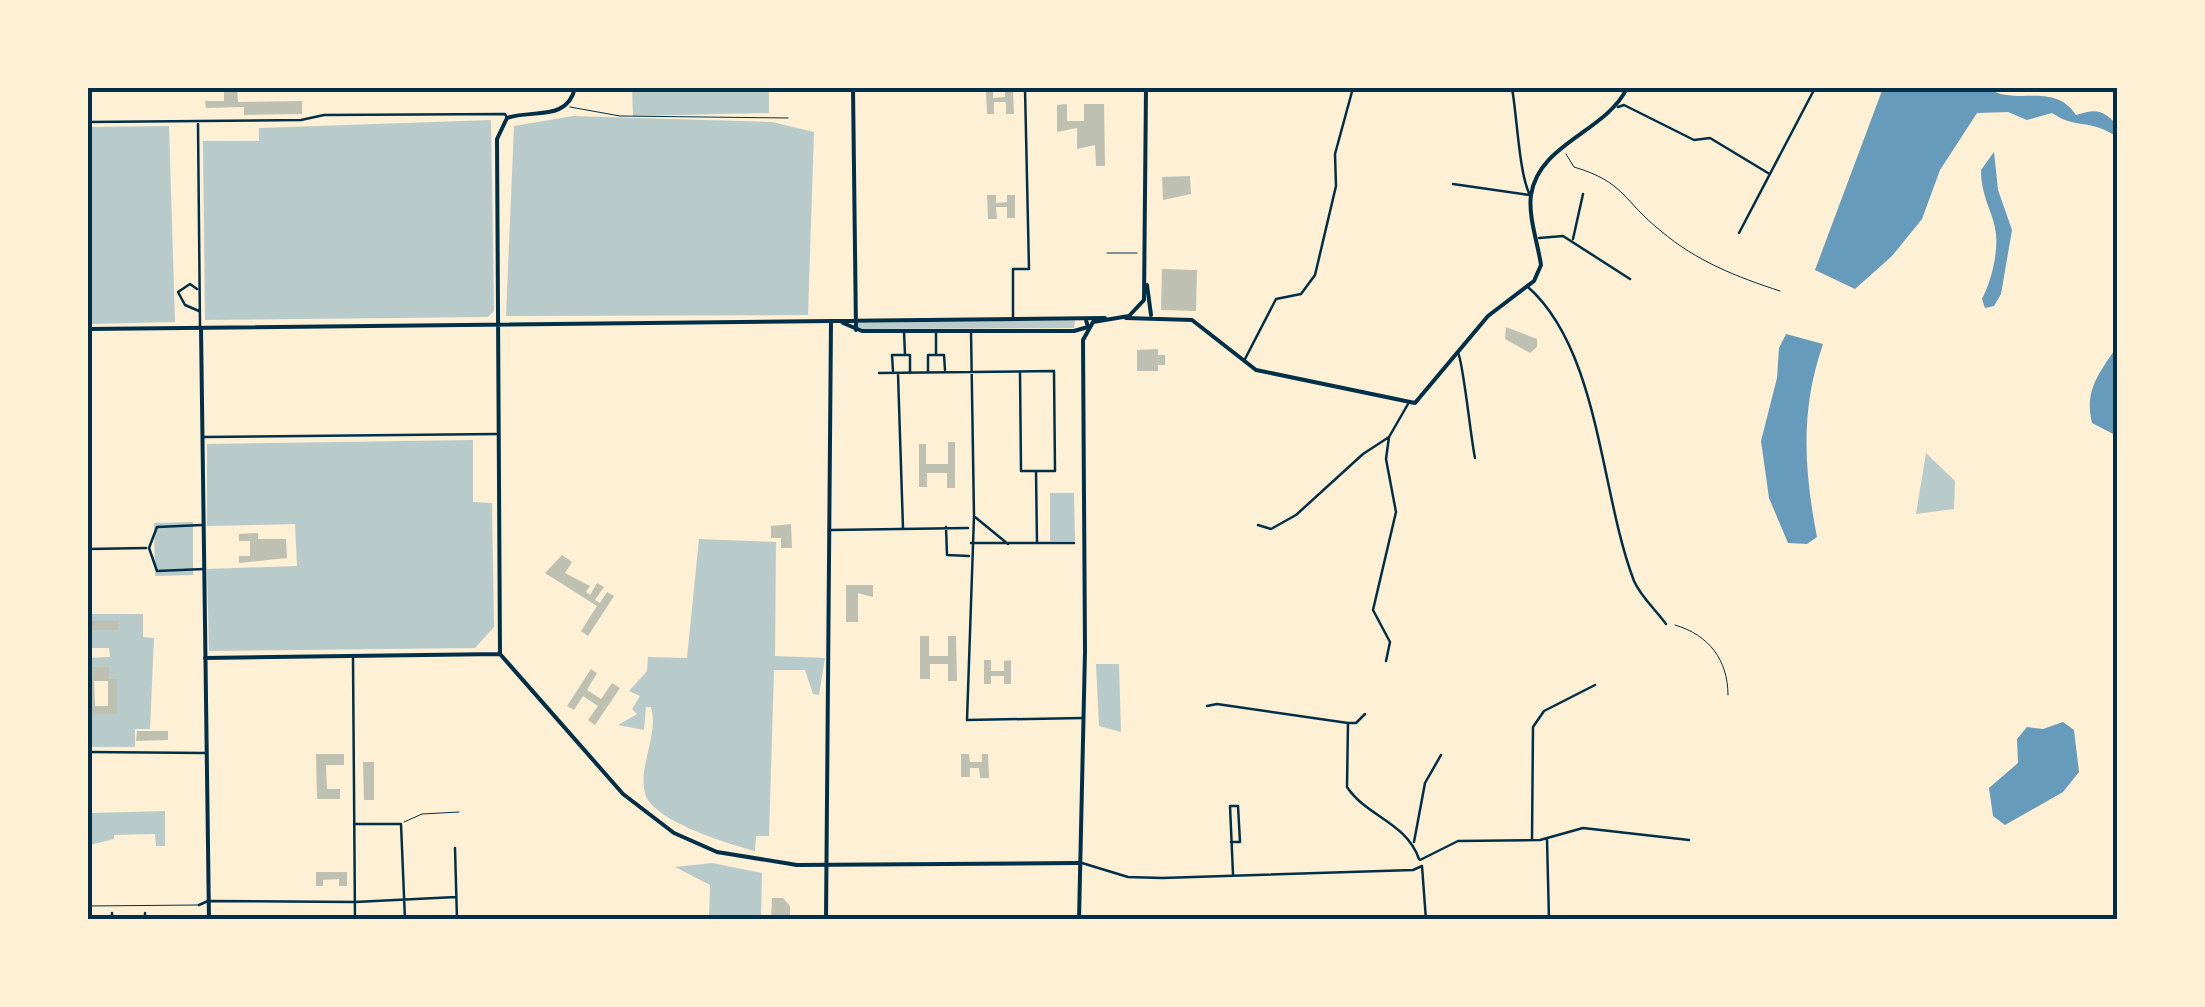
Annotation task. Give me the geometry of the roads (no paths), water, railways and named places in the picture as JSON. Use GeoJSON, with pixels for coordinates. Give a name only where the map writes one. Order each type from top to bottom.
{"type":"FeatureCollection","features":[{"type":"Feature","properties":{"kind":"street"},"geometry":{"type":"LineString","coordinates":[[505,121],[551,113],[567,105],[575,88]]}},
{"type":"Feature","properties":{"kind":"street"},"geometry":{"type":"LineString","coordinates":[[854,88],[856,330]]}},
{"type":"Feature","properties":{"kind":"street"},"geometry":{"type":"LineString","coordinates":[[1013,319],[1013,269],[1029,270],[1025,88]]}},
{"type":"Feature","properties":{"kind":"street"},"geometry":{"type":"LineString","coordinates":[[1146,88],[1147,285],[1148,309],[1155,318]]}},
{"type":"Feature","properties":{"kind":"street"},"geometry":{"type":"LineString","coordinates":[[1243,362],[1276,300],[1301,294],[1315,275],[1336,186],[1335,154],[1354,88]]}},
{"type":"Feature","properties":{"kind":"street"},"geometry":{"type":"LineString","coordinates":[[88,329],[1155,318],[1196,321],[1256,370],[1408,404],[1422,398],[1508,296],[1526,286],[1540,271],[1531,196],[1522,178],[1522,140],[1512,88]]}},
{"type":"Feature","properties":{"kind":"street"},"geometry":{"type":"LineString","coordinates":[[1618,107],[1627,88]]}},
{"type":"Feature","properties":{"kind":"street"},"geometry":{"type":"LineString","coordinates":[[1739,233],[1815,88]]}},
{"type":"Feature","properties":{"kind":"street"},"geometry":{"type":"LineString","coordinates":[[567,105],[576,111],[620,116],[788,118]]}},
{"type":"Feature","properties":{"kind":"street"},"geometry":{"type":"LineString","coordinates":[[1531,196],[1561,145],[1590,131],[1624,105],[1694,140],[1710,138],[1768,173]]}},
{"type":"Feature","properties":{"kind":"street"},"geometry":{"type":"LineString","coordinates":[[88,122],[505,114],[497,138],[500,654],[623,794],[658,823],[690,842],[733,857],[780,864],[1079,862],[1100,865],[1128,877],[1413,870],[1458,841],[1532,840],[1583,828],[1690,840]]}},
{"type":"Feature","properties":{"kind":"street"},"geometry":{"type":"LineString","coordinates":[[198,122],[208,920]]}},
{"type":"Feature","properties":{"kind":"street"},"geometry":{"type":"LineString","coordinates":[[1453,184],[1526,192],[1531,196]]}},
{"type":"Feature","properties":{"kind":"street"},"geometry":{"type":"LineString","coordinates":[[1572,240],[1584,194]]}},
{"type":"Feature","properties":{"kind":"street"},"geometry":{"type":"LineString","coordinates":[[1537,238],[1563,236],[1630,279]]}},
{"type":"Feature","properties":{"kind":"street"},"geometry":{"type":"LineString","coordinates":[[1107,253],[1137,253]]}},
{"type":"Feature","properties":{"kind":"street"},"geometry":{"type":"LineString","coordinates":[[198,290],[190,284],[178,292],[185,306],[200,311]]}},
{"type":"Feature","properties":{"kind":"street"},"geometry":{"type":"LineString","coordinates":[[1121,318],[1140,307],[1147,285]]}},
{"type":"Feature","properties":{"kind":"street"},"geometry":{"type":"LineString","coordinates":[[1526,286],[1548,304],[1560,326],[1585,394],[1635,584],[1666,624]]}},
{"type":"Feature","properties":{"kind":"street"},"geometry":{"type":"LineString","coordinates":[[1082,318],[1088,327]]}},
{"type":"Feature","properties":{"kind":"street"},"geometry":{"type":"LineString","coordinates":[[841,321],[856,330],[1074,331],[1105,318]]}},
{"type":"Feature","properties":{"kind":"street"},"geometry":{"type":"LineString","coordinates":[[826,920],[830,831],[831,321]]}},
{"type":"Feature","properties":{"kind":"street"},"geometry":{"type":"LineString","coordinates":[[1079,920],[1084,718],[1083,340],[1088,327]]}},
{"type":"Feature","properties":{"kind":"street"},"geometry":{"type":"LineString","coordinates":[[904,331],[904,355]]}},
{"type":"Feature","properties":{"kind":"street"},"geometry":{"type":"LineString","coordinates":[[936,331],[936,354]]}},
{"type":"Feature","properties":{"kind":"street"},"geometry":{"type":"LineString","coordinates":[[971,331],[974,516],[970,528],[967,720],[1084,718]]}},
{"type":"Feature","properties":{"kind":"street"},"geometry":{"type":"LineString","coordinates":[[1074,331],[1083,340]]}},
{"type":"Feature","properties":{"kind":"street"},"geometry":{"type":"LineString","coordinates":[[1457,352],[1464,362],[1465,412],[1475,458]]}},
{"type":"Feature","properties":{"kind":"street"},"geometry":{"type":"LineString","coordinates":[[928,373],[928,355],[936,354],[944,355],[945,372]]}},
{"type":"Feature","properties":{"kind":"street"},"geometry":{"type":"LineString","coordinates":[[903,528],[892,356],[910,355],[910,373]]}},
{"type":"Feature","properties":{"kind":"street"},"geometry":{"type":"LineString","coordinates":[[879,373],[945,372],[973,373],[1020,372],[1054,372],[1055,471],[1021,471],[1020,372]]}},
{"type":"Feature","properties":{"kind":"street"},"geometry":{"type":"LineString","coordinates":[[1386,661],[1390,642],[1373,610],[1396,512],[1386,459],[1390,437],[1408,404]]}},
{"type":"Feature","properties":{"kind":"street"},"geometry":{"type":"LineString","coordinates":[[202,437],[500,434]]}},
{"type":"Feature","properties":{"kind":"street"},"geometry":{"type":"LineString","coordinates":[[1258,525],[1271,529],[1296,514],[1362,454],[1390,437]]}},
{"type":"Feature","properties":{"kind":"street"},"geometry":{"type":"LineString","coordinates":[[1036,470],[1037,544]]}},
{"type":"Feature","properties":{"kind":"street"},"geometry":{"type":"LineString","coordinates":[[974,516],[1008,544]]}},
{"type":"Feature","properties":{"kind":"street"},"geometry":{"type":"LineString","coordinates":[[204,525],[157,527],[149,548],[157,570],[204,569]]}},
{"type":"Feature","properties":{"kind":"street"},"geometry":{"type":"LineString","coordinates":[[946,528],[947,555],[970,556]]}},
{"type":"Feature","properties":{"kind":"street"},"geometry":{"type":"LineString","coordinates":[[829,530],[970,528]]}},
{"type":"Feature","properties":{"kind":"street"},"geometry":{"type":"LineString","coordinates":[[970,543],[1074,543]]}},
{"type":"Feature","properties":{"kind":"street"},"geometry":{"type":"LineString","coordinates":[[88,549],[149,548]]}},
{"type":"Feature","properties":{"kind":"street"},"geometry":{"type":"LineString","coordinates":[[205,658],[500,654]]}},
{"type":"Feature","properties":{"kind":"street"},"geometry":{"type":"LineString","coordinates":[[353,657],[355,920]]}},
{"type":"Feature","properties":{"kind":"street"},"geometry":{"type":"LineString","coordinates":[[1532,840],[1533,728],[1544,712],[1595,685]]}},
{"type":"Feature","properties":{"kind":"street"},"geometry":{"type":"LineString","coordinates":[[1207,706],[1348,723],[1363,720],[1365,714]]}},
{"type":"Feature","properties":{"kind":"street"},"geometry":{"type":"LineString","coordinates":[[1348,723],[1347,786],[1363,806],[1398,826],[1414,844],[1421,863],[1426,920]]}},
{"type":"Feature","properties":{"kind":"street"},"geometry":{"type":"LineString","coordinates":[[88,752],[206,752]]}},
{"type":"Feature","properties":{"kind":"street"},"geometry":{"type":"LineString","coordinates":[[1414,844],[1426,783],[1440,755]]}},
{"type":"Feature","properties":{"kind":"street"},"geometry":{"type":"LineString","coordinates":[[1232,842],[1240,842],[1238,806],[1230,806],[1233,876]]}},
{"type":"Feature","properties":{"kind":"street"},"geometry":{"type":"LineString","coordinates":[[354,824],[401,824],[422,814],[459,812]]}},
{"type":"Feature","properties":{"kind":"street"},"geometry":{"type":"LineString","coordinates":[[401,824],[405,920]]}},
{"type":"Feature","properties":{"kind":"street"},"geometry":{"type":"LineString","coordinates":[[1547,838],[1550,920]]}},
{"type":"Feature","properties":{"kind":"street"},"geometry":{"type":"LineString","coordinates":[[455,848],[457,920]]}},
{"type":"Feature","properties":{"kind":"street"},"geometry":{"type":"LineString","coordinates":[[88,906],[456,897]]}},
{"type":"Feature","properties":{"kind":"street"},"geometry":{"type":"LineString","coordinates":[[112,913],[112,920]]}},
{"type":"Feature","properties":{"kind":"street"},"geometry":{"type":"LineString","coordinates":[[145,914],[145,920]]}},
{"type":"Feature","properties":{"kind":"water"},"geometry":{"type":"Polygon","coordinates":[[[1883,88],[1987,88],[2010,95],[2057,99],[2076,115],[2103,113],[2117,125],[2117,137],[2052,113],[2027,120],[2008,112],[1977,113],[1940,170],[1922,219],[1892,256],[1855,289],[1815,270],[1883,88]]]}},
{"type":"Feature","properties":{"kind":"water"},"geometry":{"type":"Polygon","coordinates":[[[1994,152],[1998,190],[2012,230],[2001,294],[1994,306],[1985,308],[1982,299],[1993,268],[1996,242],[1981,170],[1994,152]]]}},
{"type":"Feature","properties":{"kind":"water"},"geometry":{"type":"Polygon","coordinates":[[[1786,334],[1823,344],[1811,393],[1806,440],[1817,537],[1807,544],[1788,543],[1769,498],[1761,441],[1777,378],[1779,348],[1786,334]]]}},
{"type":"Feature","properties":{"kind":"water"},"geometry":{"type":"Polygon","coordinates":[[[2117,346],[2117,436],[2092,423],[2090,401],[2095,383],[2117,346]]]}},
{"type":"Feature","properties":{"kind":"water"},"geometry":{"type":"Polygon","coordinates":[[[2063,722],[2074,730],[2079,772],[2063,792],[2005,825],[1993,816],[1989,788],[2018,763],[2017,739],[2027,727],[2043,729],[2063,722]]]}}]}
